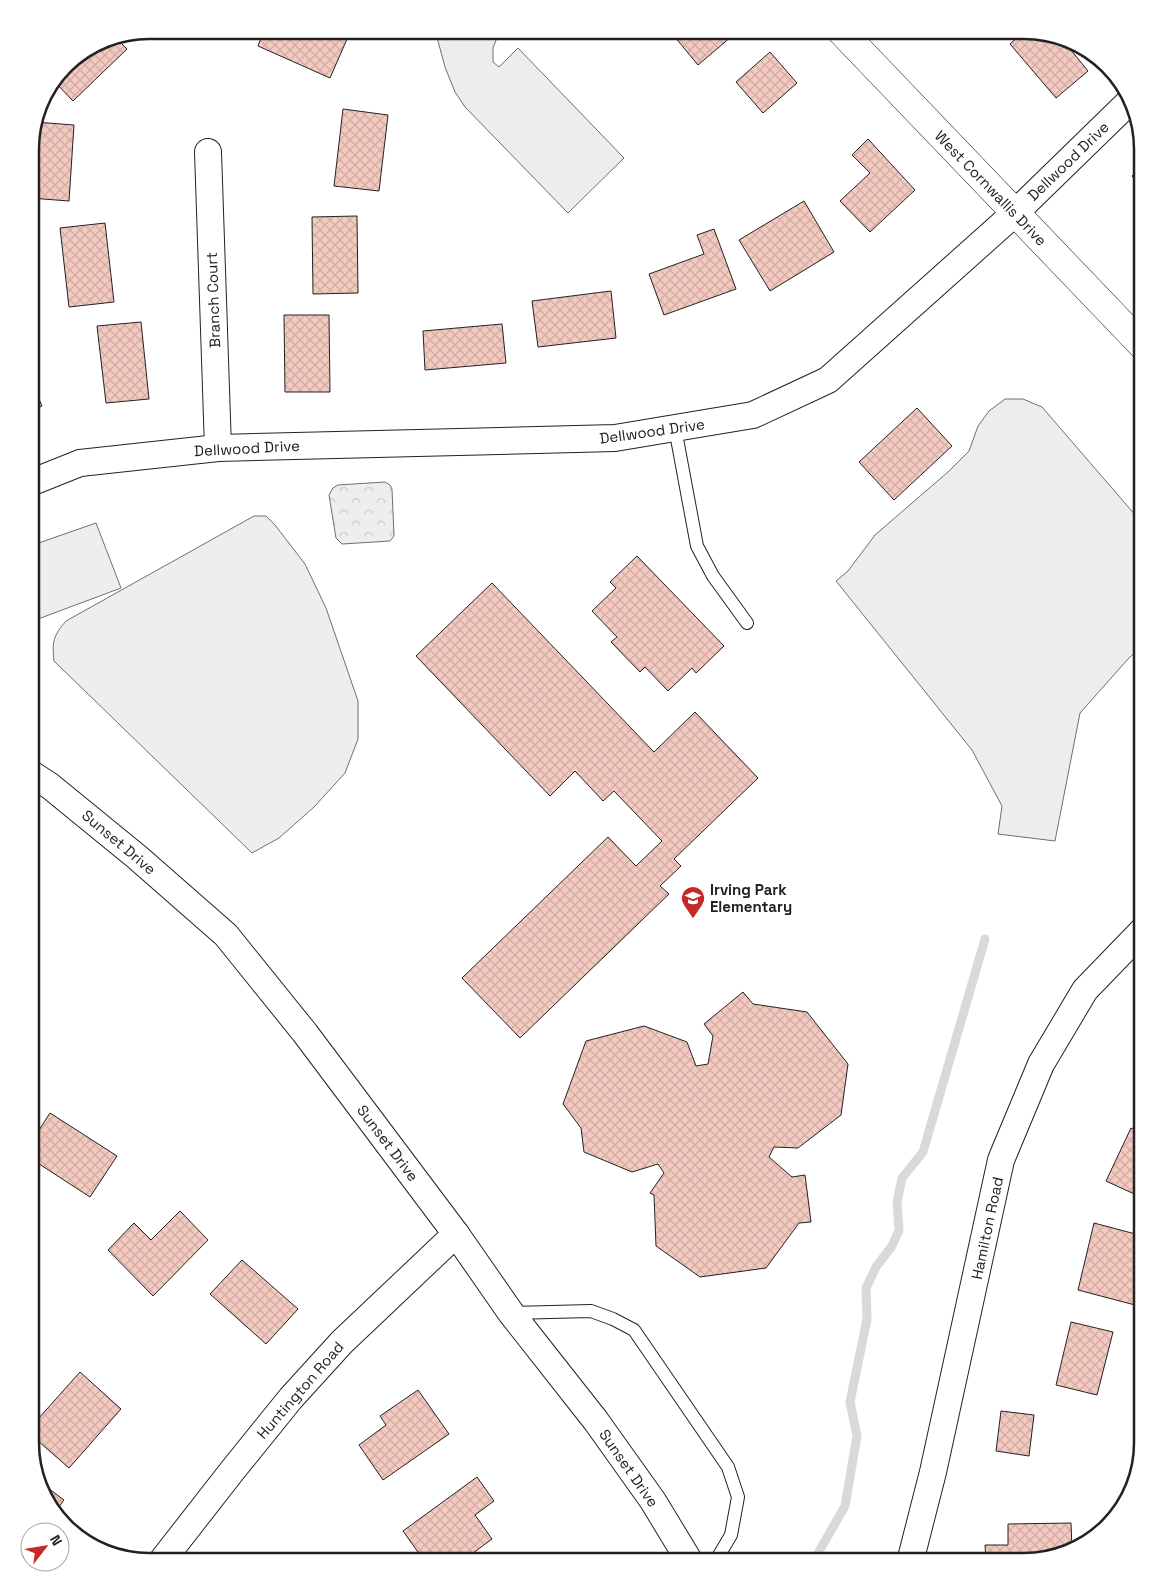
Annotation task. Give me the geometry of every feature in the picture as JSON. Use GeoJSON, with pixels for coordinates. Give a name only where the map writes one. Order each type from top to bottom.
{"type":"FeatureCollection","features":[{"type":"Feature","properties":{"kind":"street","name":"West Cornwallis Drive"},"geometry":{"type":"LineString","coordinates":[[849,39],[1134,337]]}},
{"type":"Feature","properties":{"kind":"street","name":"Dellwood Drive"},"geometry":{"type":"LineString","coordinates":[[39,480],[80,464],[218,448],[615,438],[753,415],[828,380],[1015,213],[1126,105]]}},
{"type":"Feature","properties":{"kind":"street","name":"Branch Court"},"geometry":{"type":"LineString","coordinates":[[208,152],[218,448]]}},
{"type":"Feature","properties":{"kind":"street","name":"Sunset Drive"},"geometry":{"type":"LineString","coordinates":[[39,779],[137,857],[226,936],[305,1033],[456,1234],[511,1313],[596,1420],[653,1501],[685,1553]]}},
{"type":"Feature","properties":{"kind":"street","name":"Hamilton Road"},"geometry":{"type":"LineString","coordinates":[[912,1553],[933,1472],[1001,1160],[1040,1064],[1085,990],[1134,939]]}},
{"type":"Feature","properties":{"kind":"street","name":"Huntington Road"},"geometry":{"type":"LineString","coordinates":[[168,1553],[232,1470],[297,1391],[342,1342],[456,1234]]}},
{"type":"Feature","properties":{"kind":"lane"},"geometry":{"type":"LineString","coordinates":[[675,428],[697,546],[713,576],[747,623]]}},
{"type":"Feature","properties":{"kind":"lane"},"geometry":{"type":"LineString","coordinates":[[511,1313],[591,1311],[613,1318],[634,1330],[728,1467],[738,1498],[731,1535],[720,1553]]}},
{"type":"Feature","properties":{"kind":"green space"},"geometry":{"type":"Polygon","coordinates":[[[385,482],[392,489],[394,536],[390,541],[342,544],[336,538],[329,495],[333,488],[338,485],[385,482]]]}},
{"type":"Feature","properties":{"kind":"green space"},"geometry":{"type":"Polygon","coordinates":[[[254,516],[266,516],[275,525],[305,564],[326,608],[358,701],[358,739],[345,773],[314,807],[279,838],[252,853],[54,661],[53,649],[56,635],[66,621],[254,516]]]}},
{"type":"Feature","properties":{"kind":"green space"},"geometry":{"type":"Polygon","coordinates":[[[96,523],[121,588],[39,619],[39,543],[96,523]]]}},
{"type":"Feature","properties":{"kind":"shaded area"},"geometry":{"type":"Polygon","coordinates":[[[437,39],[496,39],[493,48],[493,62],[499,67],[518,48],[624,158],[568,213],[465,107],[455,92],[445,67],[437,39]]]}},
{"type":"Feature","properties":{"kind":"shaded area"},"geometry":{"type":"Polygon","coordinates":[[[1005,399],[1023,399],[1042,407],[1134,514],[1134,653],[1080,713],[1055,841],[998,834],[1002,806],[972,750],[836,581],[848,571],[875,535],[948,472],[969,451],[978,426],[989,411],[1005,399]]]}},
{"type":"Feature","properties":{"kind":"building"},"geometry":{"type":"Polygon","coordinates":[[[261,39],[347,39],[330,78],[258,46],[261,39]]]}},
{"type":"Feature","properties":{"kind":"building"},"geometry":{"type":"Polygon","coordinates":[[[676,39],[728,39],[698,65],[676,39]]]}},
{"type":"Feature","properties":{"kind":"building"},"geometry":{"type":"Polygon","coordinates":[[[1016,39],[1032,39],[1060,45],[1070,49],[1088,71],[1056,98],[1010,44],[1016,39]]]}},
{"type":"Feature","properties":{"kind":"building"},"geometry":{"type":"Polygon","coordinates":[[[121,43],[127,49],[73,101],[58,85],[61,82],[76,66],[94,53],[121,43]]]}},
{"type":"Feature","properties":{"kind":"building"},"geometry":{"type":"Polygon","coordinates":[[[770,52],[797,83],[763,113],[736,82],[770,52]]]}},
{"type":"Feature","properties":{"kind":"building"},"geometry":{"type":"Polygon","coordinates":[[[343,109],[388,115],[379,191],[334,186],[343,109]]]}},
{"type":"Feature","properties":{"kind":"building"},"geometry":{"type":"Polygon","coordinates":[[[42,123],[74,125],[69,201],[39,199],[39,141],[42,123]]]}},
{"type":"Feature","properties":{"kind":"building"},"geometry":{"type":"Polygon","coordinates":[[[868,139],[915,190],[870,232],[840,201],[870,173],[852,155],[868,139]]]}},
{"type":"Feature","properties":{"kind":"building"},"geometry":{"type":"Polygon","coordinates":[[[804,201],[834,252],[770,291],[739,240],[804,201]]]}},
{"type":"Feature","properties":{"kind":"building"},"geometry":{"type":"Polygon","coordinates":[[[357,216],[358,293],[313,294],[312,217],[357,216]]]}},
{"type":"Feature","properties":{"kind":"building"},"geometry":{"type":"Polygon","coordinates":[[[105,223],[114,302],[69,307],[60,228],[105,223]]]}},
{"type":"Feature","properties":{"kind":"building"},"geometry":{"type":"Polygon","coordinates":[[[714,229],[736,289],[664,315],[649,274],[704,254],[697,235],[714,229]]]}},
{"type":"Feature","properties":{"kind":"building"},"geometry":{"type":"Polygon","coordinates":[[[611,291],[616,338],[538,347],[532,301],[611,291]]]}},
{"type":"Feature","properties":{"kind":"building"},"geometry":{"type":"Polygon","coordinates":[[[284,315],[329,315],[330,392],[285,392],[284,315]]]}},
{"type":"Feature","properties":{"kind":"building"},"geometry":{"type":"Polygon","coordinates":[[[141,322],[149,399],[106,403],[97,326],[141,322]]]}},
{"type":"Feature","properties":{"kind":"building"},"geometry":{"type":"Polygon","coordinates":[[[502,324],[506,363],[425,370],[423,331],[502,324]]]}},
{"type":"Feature","properties":{"kind":"building"},"geometry":{"type":"Polygon","coordinates":[[[917,408],[952,446],[894,500],[859,462],[917,408]]]}},
{"type":"Feature","properties":{"kind":"building"},"geometry":{"type":"Polygon","coordinates":[[[637,556],[724,646],[696,673],[692,668],[668,691],[645,667],[640,672],[611,642],[617,637],[592,611],[616,588],[610,582],[637,556]]]}},
{"type":"Feature","properties":{"kind":"building"},"geometry":{"type":"Polygon","coordinates":[[[492,583],[654,752],[695,712],[758,778],[674,859],[681,866],[660,886],[669,894],[520,1038],[462,978],[608,837],[636,866],[662,841],[614,791],[603,801],[575,771],[550,796],[416,656],[492,583]]]}},
{"type":"Feature","properties":{"kind":"building"},"geometry":{"type":"Polygon","coordinates":[[[743,992],[753,1004],[807,1012],[848,1064],[841,1115],[798,1148],[774,1147],[769,1157],[792,1177],[805,1175],[811,1222],[799,1223],[766,1268],[700,1277],[656,1246],[654,1195],[650,1193],[664,1173],[658,1164],[632,1172],[584,1152],[581,1128],[563,1104],[586,1041],[644,1026],[687,1042],[696,1066],[708,1064],[713,1036],[704,1024],[743,992]]]}},
{"type":"Feature","properties":{"kind":"building"},"geometry":{"type":"Polygon","coordinates":[[[50,1113],[117,1156],[90,1197],[39,1164],[39,1130],[50,1113]]]}},
{"type":"Feature","properties":{"kind":"building"},"geometry":{"type":"Polygon","coordinates":[[[1131,1128],[1134,1130],[1134,1194],[1106,1181],[1131,1128]]]}},
{"type":"Feature","properties":{"kind":"building"},"geometry":{"type":"Polygon","coordinates":[[[180,1211],[208,1240],[153,1296],[108,1250],[134,1223],[151,1240],[180,1211]]]}},
{"type":"Feature","properties":{"kind":"building"},"geometry":{"type":"Polygon","coordinates":[[[1094,1223],[1134,1234],[1134,1305],[1078,1290],[1094,1223]]]}},
{"type":"Feature","properties":{"kind":"building"},"geometry":{"type":"Polygon","coordinates":[[[242,1260],[298,1309],[266,1344],[210,1294],[242,1260]]]}},
{"type":"Feature","properties":{"kind":"building"},"geometry":{"type":"Polygon","coordinates":[[[1071,1322],[1113,1332],[1097,1395],[1056,1385],[1071,1322]]]}},
{"type":"Feature","properties":{"kind":"building"},"geometry":{"type":"Polygon","coordinates":[[[80,1372],[121,1409],[69,1468],[39,1442],[39,1418],[80,1372]]]}},
{"type":"Feature","properties":{"kind":"building"},"geometry":{"type":"Polygon","coordinates":[[[418,1390],[449,1434],[383,1480],[359,1445],[386,1425],[380,1416],[418,1390]]]}},
{"type":"Feature","properties":{"kind":"building"},"geometry":{"type":"Polygon","coordinates":[[[1001,1411],[1034,1415],[1029,1456],[996,1451],[1001,1411]]]}},
{"type":"Feature","properties":{"kind":"building"},"geometry":{"type":"Polygon","coordinates":[[[477,1477],[494,1501],[475,1515],[492,1539],[473,1553],[419,1553],[403,1531],[477,1477]]]}},
{"type":"Feature","properties":{"kind":"building"},"geometry":{"type":"Polygon","coordinates":[[[48,1488],[64,1500],[59,1507],[48,1488]]]}},
{"type":"Feature","properties":{"kind":"building"},"geometry":{"type":"Polygon","coordinates":[[[1071,1523],[1072,1542],[1039,1552],[985,1553],[985,1545],[1008,1545],[1008,1524],[1071,1523]]]}},
{"type":"Feature","properties":{"kind":"waterway"},"geometry":{"type":"LineString","coordinates":[[818,1553],[845,1506],[857,1436],[850,1402],[867,1319],[866,1288],[876,1267],[892,1246],[899,1230],[897,1202],[902,1178],[923,1152],[985,939]]}},
{"type":"Feature","properties":{"kind":"place","name":"Irving Park Elementary"},"geometry":{"type":"Point","coordinates":[693,919]}}]}
